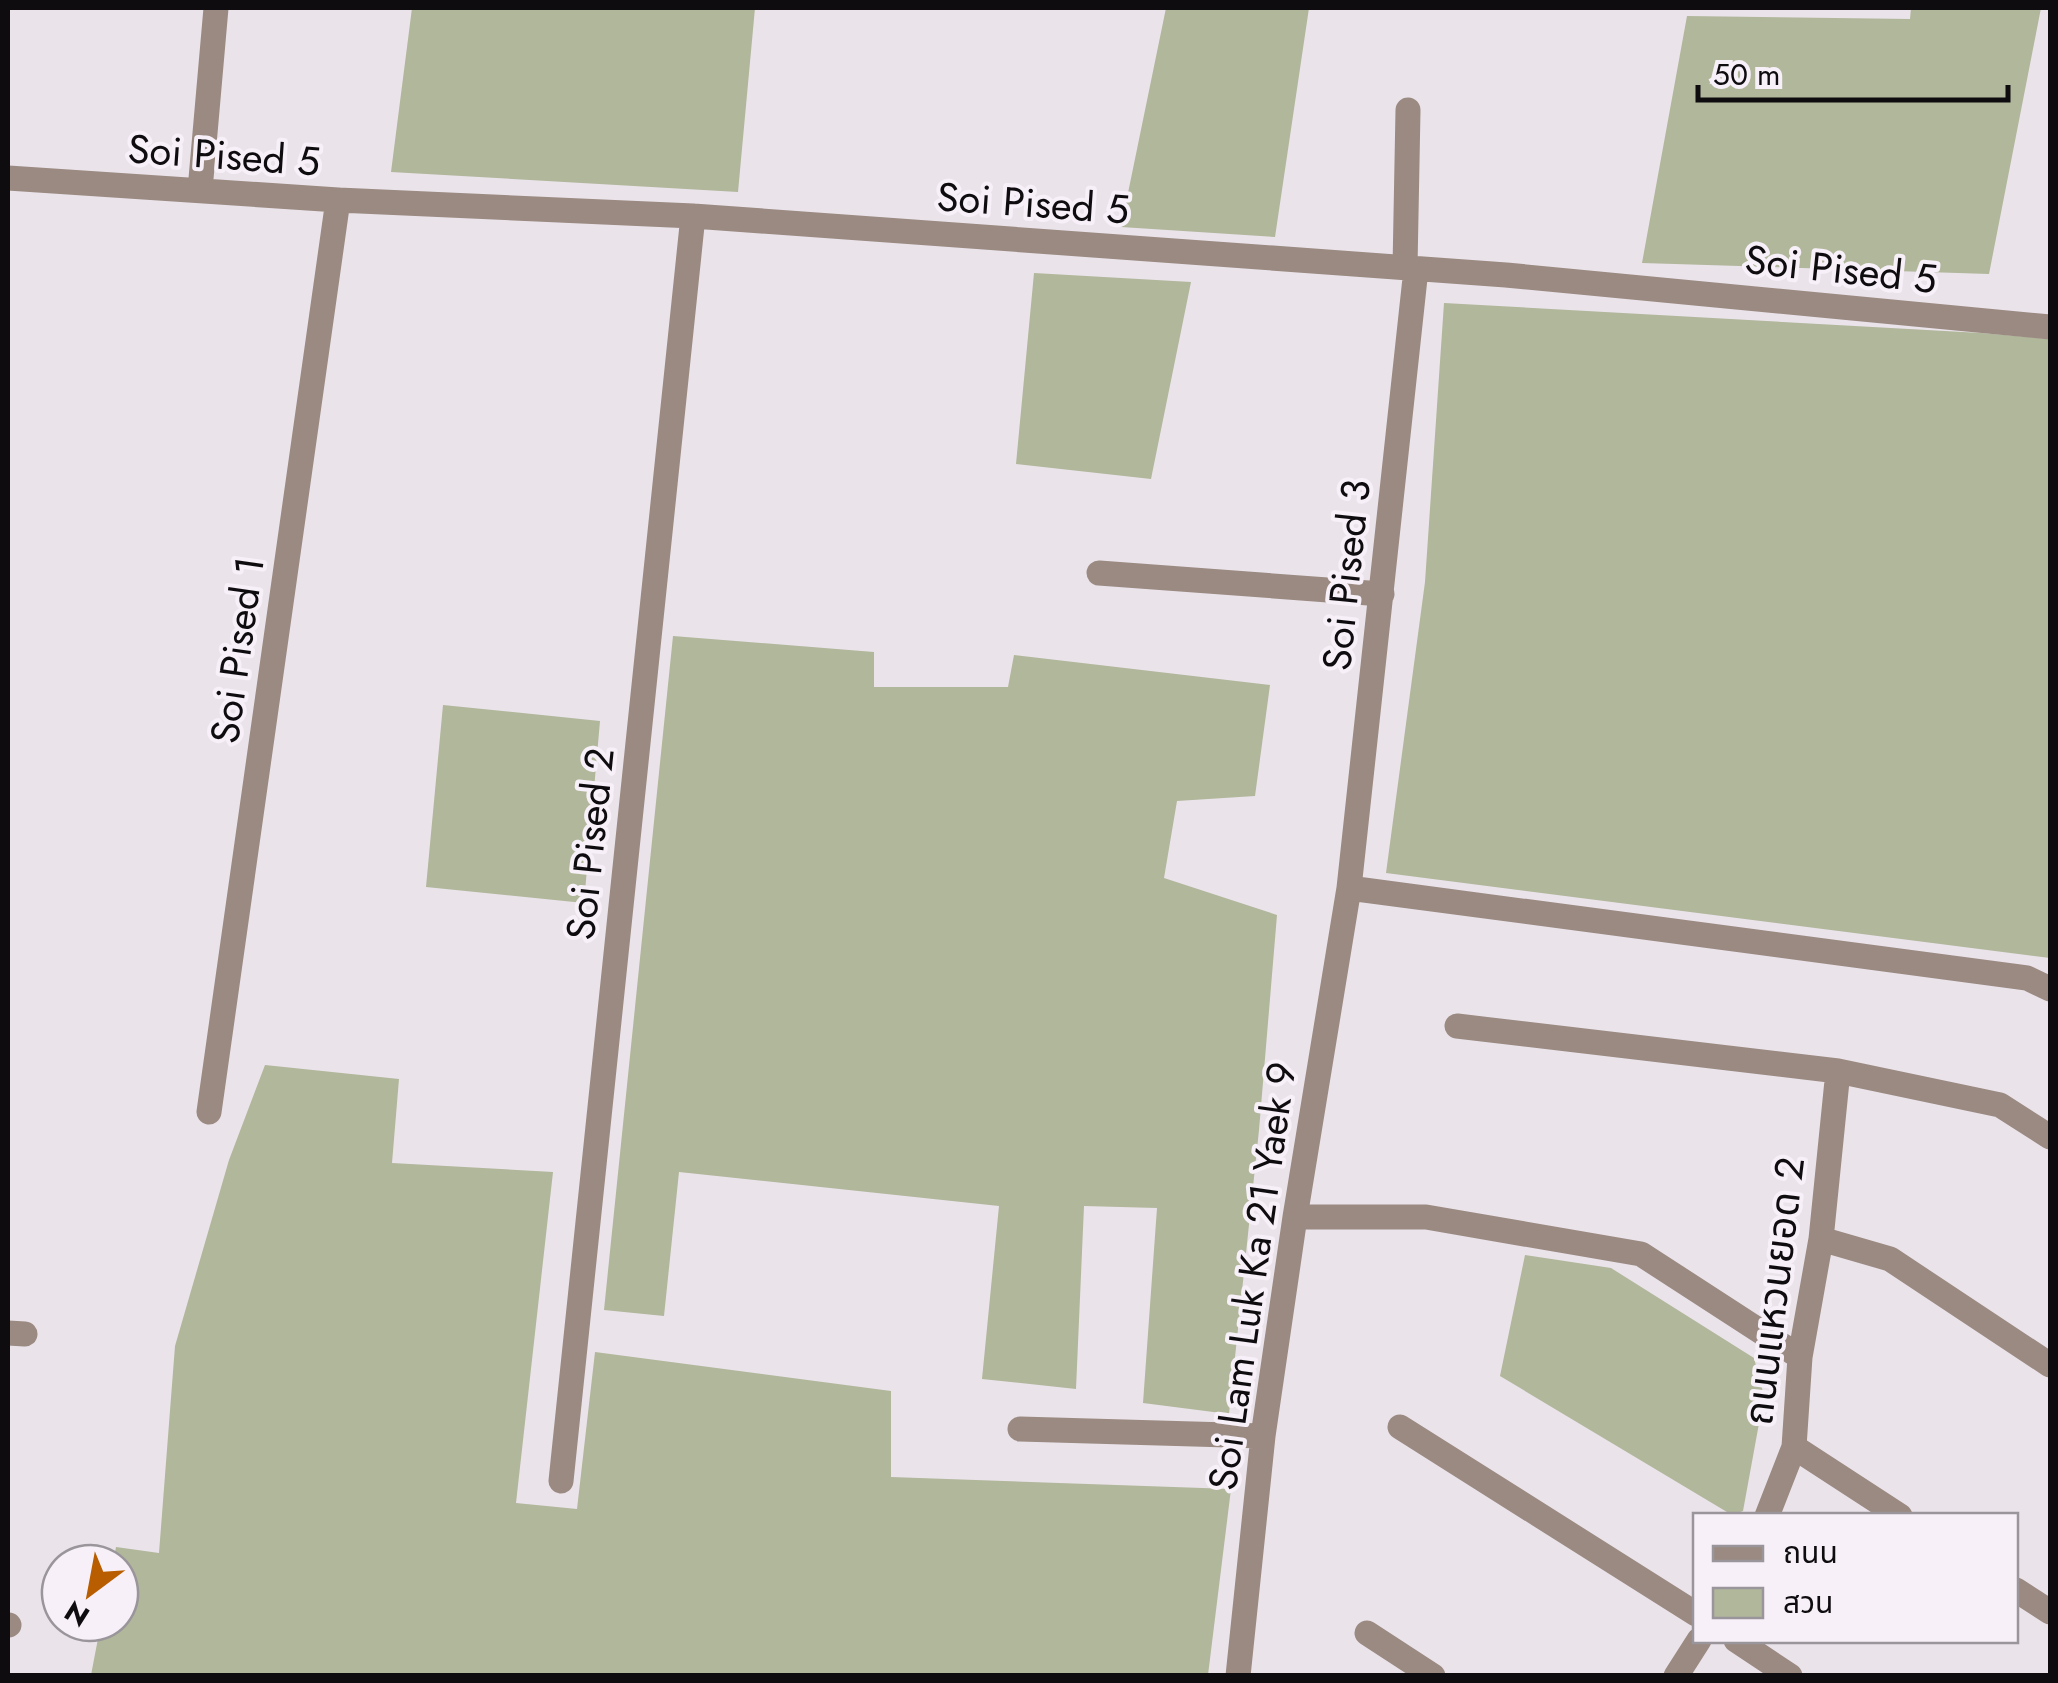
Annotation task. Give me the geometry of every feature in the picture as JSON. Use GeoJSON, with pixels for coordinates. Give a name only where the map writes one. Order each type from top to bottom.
{"type":"FeatureCollection","features":[{"type":"Feature","properties":{"kind":"street"},"geometry":{"type":"LineString","coordinates":[[200,190],[216,8]]}},
{"type":"Feature","properties":{"kind":"street","name":"Soi Pised 3"},"geometry":{"type":"LineString","coordinates":[[1350,888],[1382,594],[1411,269],[1408,110]]}},
{"type":"Feature","properties":{"kind":"street","name":"Soi Pised 5"},"geometry":{"type":"LineString","coordinates":[[8,178],[338,200],[693,216],[1506,275],[2050,327]]}},
{"type":"Feature","properties":{"kind":"street","name":"Soi Pised 1"},"geometry":{"type":"LineString","coordinates":[[210,1112],[338,200]]}},
{"type":"Feature","properties":{"kind":"street","name":"Soi Pised 2"},"geometry":{"type":"LineString","coordinates":[[561,1481],[693,216]]}},
{"type":"Feature","properties":{"kind":"street"},"geometry":{"type":"LineString","coordinates":[[1098,573],[1382,594]]}},
{"type":"Feature","properties":{"kind":"street"},"geometry":{"type":"LineString","coordinates":[[1350,888],[2027,978],[2050,990]]}},
{"type":"Feature","properties":{"kind":"street","name":"Soi Lam Luk Ka 21 Yaek 9"},"geometry":{"type":"LineString","coordinates":[[1238,1676],[1264,1436],[1295,1217],[1350,888]]}},
{"type":"Feature","properties":{"kind":"street"},"geometry":{"type":"LineString","coordinates":[[1457,1026],[1838,1072],[2000,1105],[2050,1137]]}},
{"type":"Feature","properties":{"kind":"street","name":"ถนนแหวนยอด 2"},"geometry":{"type":"LineString","coordinates":[[1768,1513],[1794,1447],[1800,1357],[1820,1239],[1838,1072]]}},
{"type":"Feature","properties":{"kind":"street"},"geometry":{"type":"LineString","coordinates":[[1295,1217],[1426,1218],[1641,1254],[1800,1357]]}},
{"type":"Feature","properties":{"kind":"street"},"geometry":{"type":"LineString","coordinates":[[1820,1239],[1890,1259],[2050,1365]]}},
{"type":"Feature","properties":{"kind":"street"},"geometry":{"type":"LineString","coordinates":[[1400,1427],[1693,1612]]}},
{"type":"Feature","properties":{"kind":"street"},"geometry":{"type":"LineString","coordinates":[[1020,1429],[1264,1436]]}},
{"type":"Feature","properties":{"kind":"street"},"geometry":{"type":"LineString","coordinates":[[1794,1447],[1895,1513]]}},
{"type":"Feature","properties":{"kind":"street"},"geometry":{"type":"LineString","coordinates":[[2018,1591],[2050,1612]]}},
{"type":"Feature","properties":{"kind":"street"},"geometry":{"type":"LineString","coordinates":[[1367,1633],[1433,1676]]}},
{"type":"Feature","properties":{"kind":"street"},"geometry":{"type":"LineString","coordinates":[[1676,1676],[1697,1643]]}},
{"type":"Feature","properties":{"kind":"street"},"geometry":{"type":"LineString","coordinates":[[1740,1643],[1790,1676]]}},
{"type":"Feature","properties":{"kind":"green space"},"geometry":{"type":"Polygon","coordinates":[[[412,8],[755,8],[738,192],[391,172],[412,8]]]}},
{"type":"Feature","properties":{"kind":"green space"},"geometry":{"type":"Polygon","coordinates":[[[1166,8],[1309,8],[1275,237],[1121,227],[1166,8]]]}},
{"type":"Feature","properties":{"kind":"green space"},"geometry":{"type":"Polygon","coordinates":[[[1911,8],[2041,8],[1989,274],[1642,263],[1687,16],[1910,19],[1911,8]]]}},
{"type":"Feature","properties":{"kind":"green space"},"geometry":{"type":"Polygon","coordinates":[[[1034,273],[1191,282],[1151,479],[1016,464],[1034,273]]]}},
{"type":"Feature","properties":{"kind":"green space"},"geometry":{"type":"Polygon","coordinates":[[[1444,303],[2050,339],[2050,958],[1386,873],[1425,582],[1444,303]]]}},
{"type":"Feature","properties":{"kind":"green space"},"geometry":{"type":"Polygon","coordinates":[[[673,636],[874,652],[874,687],[1008,687],[1014,655],[1270,685],[1255,796],[1177,801],[1164,878],[1277,915],[1229,1414],[1143,1403],[1157,1208],[1084,1206],[1076,1389],[982,1379],[999,1206],[679,1172],[664,1316],[604,1310],[673,636]]]}},
{"type":"Feature","properties":{"kind":"green space"},"geometry":{"type":"Polygon","coordinates":[[[443,705],[600,721],[584,903],[426,887],[443,705]]]}},
{"type":"Feature","properties":{"kind":"green space"},"geometry":{"type":"Polygon","coordinates":[[[265,1065],[399,1079],[392,1163],[553,1172],[516,1503],[577,1509],[595,1352],[891,1391],[891,1477],[1231,1489],[1208,1675],[91,1675],[97,1643],[140,1643],[140,1550],[159,1553],[175,1346],[229,1160],[265,1065]]]}},
{"type":"Feature","properties":{"kind":"green space"},"geometry":{"type":"Polygon","coordinates":[[[1525,1255],[1611,1268],[1754,1358],[1764,1396],[1743,1511],[1729,1513],[1500,1376],[1525,1255]]]}}]}
